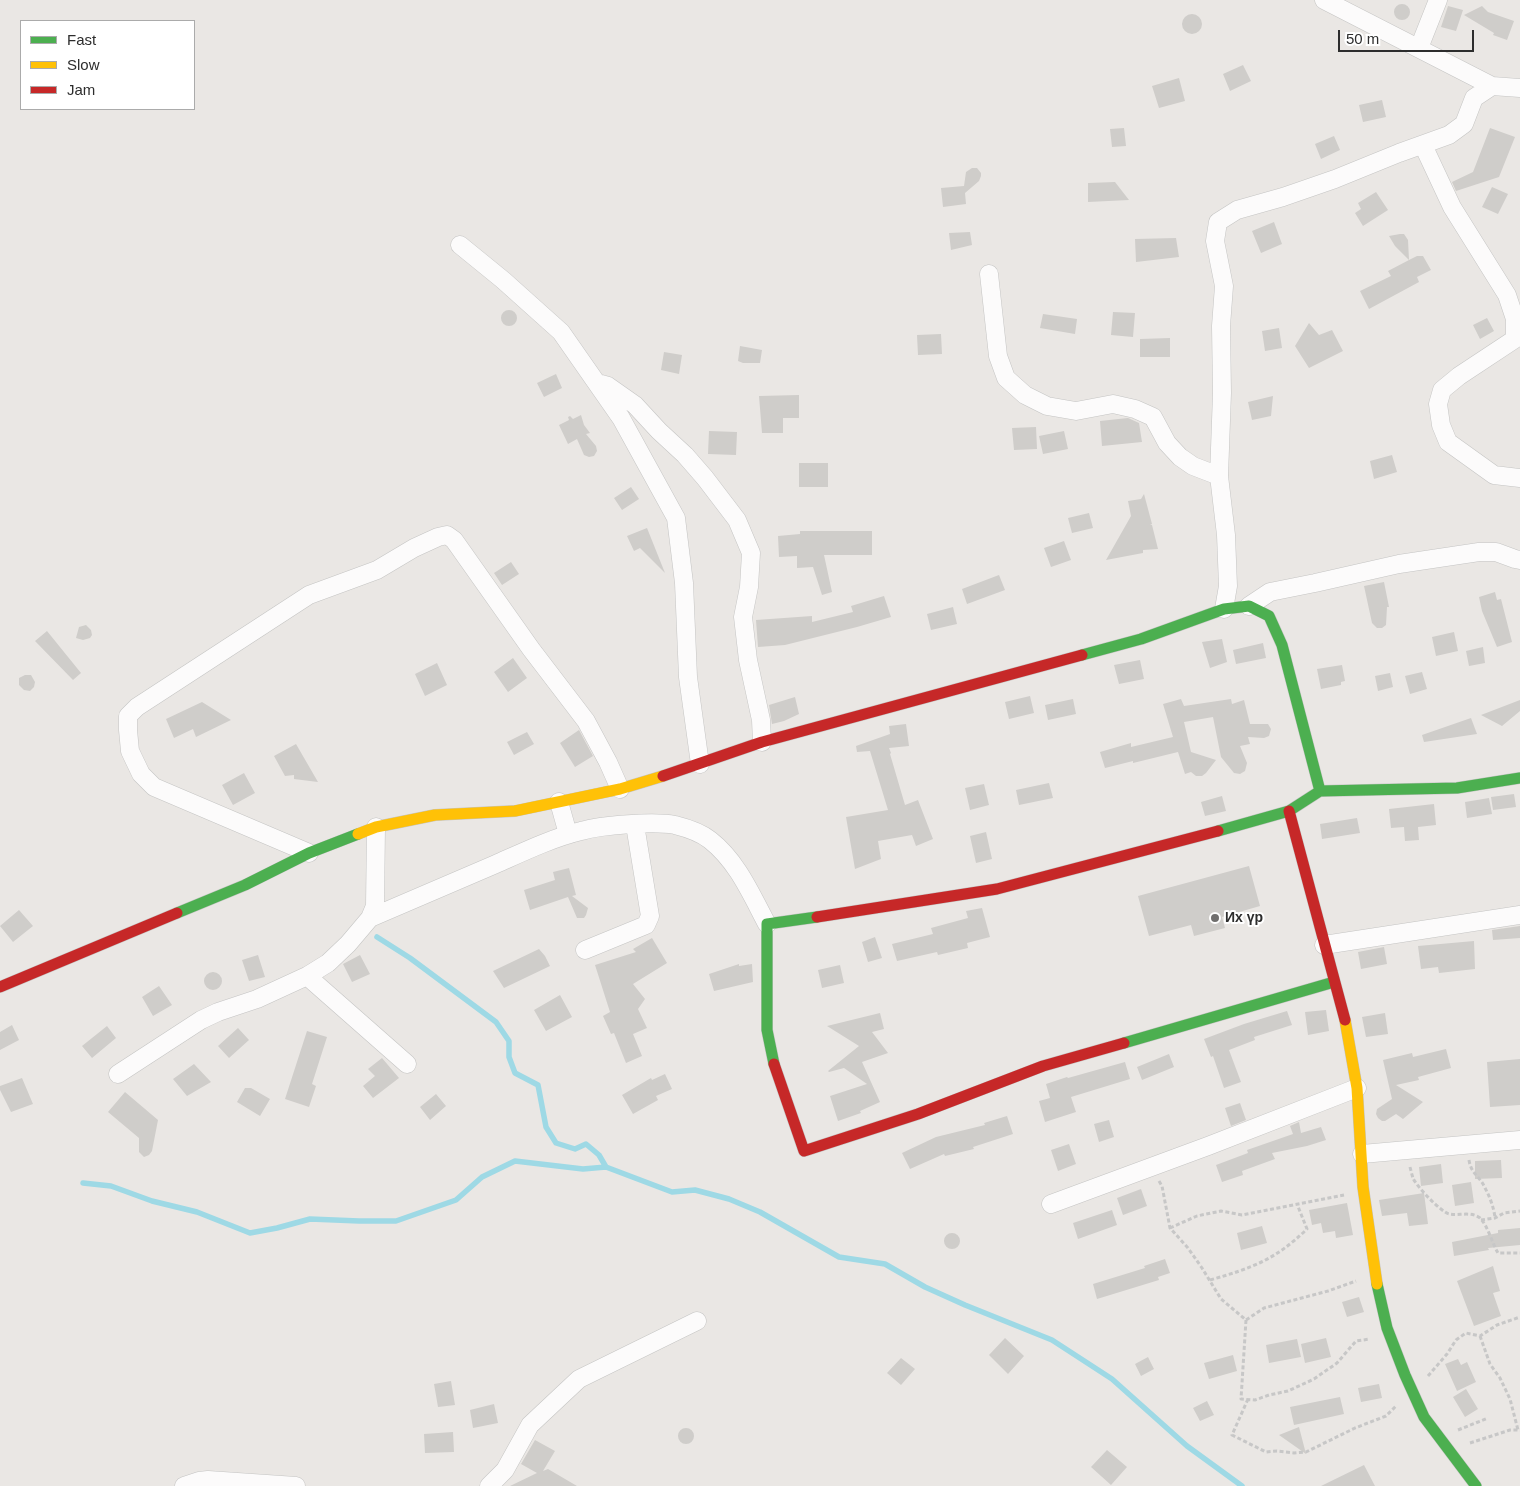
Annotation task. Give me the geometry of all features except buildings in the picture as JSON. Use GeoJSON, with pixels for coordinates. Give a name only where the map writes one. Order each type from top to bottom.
{"type":"FeatureCollection","features":[{"type":"Feature","properties":{"kind":"street"},"geometry":{"type":"LineString","coordinates":[[1324,0],[1492,86],[1520,88]]}},
{"type":"Feature","properties":{"kind":"street"},"geometry":{"type":"LineString","coordinates":[[1419,48],[1438,0]]}},
{"type":"Feature","properties":{"kind":"street"},"geometry":{"type":"LineString","coordinates":[[1224,609],[1228,586],[1226,535],[1219,476],[1222,394],[1221,326],[1224,286],[1215,241],[1218,222],[1237,210],[1335,180],[1449,136],[1464,124],[1474,98],[1492,86]]}},
{"type":"Feature","properties":{"kind":"street"},"geometry":{"type":"LineString","coordinates":[[1423,145],[1452,207],[1508,295],[1515,319],[1515,339],[1459,376],[1442,390],[1438,404],[1441,425],[1448,442],[1494,475],[1520,478]]}},
{"type":"Feature","properties":{"kind":"street"},"geometry":{"type":"LineString","coordinates":[[460,245],[562,332],[621,418],[676,518],[684,583],[688,677],[700,764]]}},
{"type":"Feature","properties":{"kind":"street"},"geometry":{"type":"LineString","coordinates":[[988,274],[998,356],[1006,378],[1025,395],[1047,406],[1076,411],[1113,404],[1135,409],[1153,417],[1167,443],[1180,457],[1193,466],[1219,476]]}},
{"type":"Feature","properties":{"kind":"street"},"geometry":{"type":"LineString","coordinates":[[596,382],[608,386],[635,405],[685,455],[737,520],[751,553],[750,587],[743,617],[748,660],[761,720],[762,742]]}},
{"type":"Feature","properties":{"kind":"street"},"geometry":{"type":"LineString","coordinates":[[309,853],[154,787],[141,774],[130,751],[128,716],[136,707],[310,594],[377,570],[414,548],[438,537],[447,536],[454,540],[531,649],[586,721],[620,789]]}},
{"type":"Feature","properties":{"kind":"street"},"geometry":{"type":"LineString","coordinates":[[0,988],[245,885],[309,853],[376,827],[435,815],[515,811],[620,789],[762,742],[1141,639],[1224,609],[1249,606],[1270,592],[1399,564],[1479,552],[1496,552],[1520,560]]}},
{"type":"Feature","properties":{"kind":"street"},"geometry":{"type":"LineString","coordinates":[[1249,606],[1269,616],[1282,645],[1320,791]]}},
{"type":"Feature","properties":{"kind":"street"},"geometry":{"type":"LineString","coordinates":[[767,924],[851,913],[997,888],[1289,811],[1320,791],[1457,788],[1520,778]]}},
{"type":"Feature","properties":{"kind":"street"},"geometry":{"type":"LineString","coordinates":[[559,802],[568,834]]}},
{"type":"Feature","properties":{"kind":"street"},"geometry":{"type":"LineString","coordinates":[[1289,811],[1344,1016],[1357,1088],[1363,1187],[1375,1273],[1387,1328],[1424,1417],[1476,1486]]}},
{"type":"Feature","properties":{"kind":"street"},"geometry":{"type":"LineString","coordinates":[[370,918],[568,834],[596,828],[635,825],[674,825],[698,832],[728,856],[767,924],[767,1030],[776,1072],[804,1151],[918,1114],[1043,1066],[1334,982]]}},
{"type":"Feature","properties":{"kind":"street"},"geometry":{"type":"LineString","coordinates":[[585,950],[646,925],[650,916],[635,825]]}},
{"type":"Feature","properties":{"kind":"street"},"geometry":{"type":"LineString","coordinates":[[118,1074],[209,1016],[235,1005],[257,999],[308,976],[328,963],[348,944],[370,918],[375,906],[376,827]]}},
{"type":"Feature","properties":{"kind":"street"},"geometry":{"type":"LineString","coordinates":[[1324,945],[1520,916]]}},
{"type":"Feature","properties":{"kind":"street"},"geometry":{"type":"LineString","coordinates":[[308,976],[407,1064]]}},
{"type":"Feature","properties":{"kind":"street"},"geometry":{"type":"LineString","coordinates":[[1051,1204],[1357,1088]]}},
{"type":"Feature","properties":{"kind":"street"},"geometry":{"type":"LineString","coordinates":[[1362,1154],[1520,1140]]}},
{"type":"Feature","properties":{"kind":"street"},"geometry":{"type":"LineString","coordinates":[[489,1486],[505,1470],[530,1425],[579,1379],[697,1321]]}},
{"type":"Feature","properties":{"kind":"street"},"geometry":{"type":"LineString","coordinates":[[184,1486],[208,1480],[296,1486]]}},
{"type":"Feature","properties":{"kind":"path"},"geometry":{"type":"LineString","coordinates":[[1469,1145],[1469,1162],[1472,1171],[1486,1188],[1495,1218]]}},
{"type":"Feature","properties":{"kind":"path"},"geometry":{"type":"LineString","coordinates":[[1407,1150],[1413,1179],[1434,1205],[1447,1214],[1470,1214],[1479,1218],[1489,1233],[1498,1253],[1520,1253]]}},
{"type":"Feature","properties":{"kind":"path"},"geometry":{"type":"LineString","coordinates":[[1152,1167],[1162,1186],[1170,1228],[1188,1248],[1221,1299],[1246,1320]]}},
{"type":"Feature","properties":{"kind":"path"},"geometry":{"type":"LineString","coordinates":[[1170,1228],[1197,1216],[1221,1211],[1242,1215],[1350,1194],[1363,1187]]}},
{"type":"Feature","properties":{"kind":"path"},"geometry":{"type":"LineString","coordinates":[[1210,1280],[1244,1270],[1270,1259],[1292,1244],[1307,1228],[1297,1204]]}},
{"type":"Feature","properties":{"kind":"path"},"geometry":{"type":"LineString","coordinates":[[1481,1220],[1495,1218],[1504,1213],[1520,1211]]}},
{"type":"Feature","properties":{"kind":"path"},"geometry":{"type":"LineString","coordinates":[[1246,1320],[1264,1308],[1328,1291],[1375,1273]]}},
{"type":"Feature","properties":{"kind":"path"},"geometry":{"type":"LineString","coordinates":[[1248,1399],[1232,1435],[1266,1452],[1306,1452],[1386,1416],[1396,1406],[1414,1394],[1456,1340],[1466,1333],[1480,1336],[1497,1325],[1520,1317]]}},
{"type":"Feature","properties":{"kind":"path"},"geometry":{"type":"LineString","coordinates":[[1246,1320],[1241,1399],[1255,1400],[1288,1391],[1314,1379],[1337,1363],[1356,1341],[1370,1339],[1387,1328]]}},
{"type":"Feature","properties":{"kind":"path"},"geometry":{"type":"LineString","coordinates":[[1448,1450],[1510,1430],[1519,1430],[1510,1398],[1500,1378],[1490,1364],[1480,1336]]}},
{"type":"Feature","properties":{"kind":"path"},"geometry":{"type":"LineString","coordinates":[[1439,1436],[1488,1418]]}},
{"type":"Feature","properties":{"kind":"waterway"},"geometry":{"type":"LineString","coordinates":[[377,937],[410,958],[496,1022],[509,1041],[509,1057],[515,1073],[538,1085],[546,1127],[556,1143],[575,1149],[586,1144],[599,1155],[606,1167]]}},
{"type":"Feature","properties":{"kind":"waterway"},"geometry":{"type":"LineString","coordinates":[[83,1183],[111,1186],[152,1201],[197,1212],[250,1233],[310,1219],[396,1221],[456,1200],[482,1177],[515,1161],[583,1169],[606,1167],[672,1192],[695,1190],[729,1199],[760,1212],[839,1257],[885,1264],[925,1287],[1052,1340],[1112,1379],[1187,1446],[1242,1486]]}},
{"type":"Feature","properties":{"kind":"traffic: fast"},"geometry":{"type":"LineString","coordinates":[[1082,655],[1141,639],[1224,609],[1249,606],[1269,616],[1282,645],[1320,791]]}},
{"type":"Feature","properties":{"kind":"traffic: fast"},"geometry":{"type":"LineString","coordinates":[[1218,831],[1289,811],[1320,791],[1457,788],[1520,778]]}},
{"type":"Feature","properties":{"kind":"traffic: fast"},"geometry":{"type":"LineString","coordinates":[[177,913],[245,885],[309,853],[358,834]]}},
{"type":"Feature","properties":{"kind":"traffic: fast"},"geometry":{"type":"LineString","coordinates":[[774,1064],[767,1030],[767,924],[817,917]]}},
{"type":"Feature","properties":{"kind":"traffic: fast"},"geometry":{"type":"LineString","coordinates":[[1124,1043],[1334,982]]}},
{"type":"Feature","properties":{"kind":"traffic: fast"},"geometry":{"type":"LineString","coordinates":[[1377,1284],[1387,1328],[1424,1417],[1476,1486]]}},
{"type":"Feature","properties":{"kind":"traffic: slow"},"geometry":{"type":"LineString","coordinates":[[358,834],[376,827],[435,815],[515,811],[620,789],[663,776]]}},
{"type":"Feature","properties":{"kind":"traffic: slow"},"geometry":{"type":"LineString","coordinates":[[1345,1020],[1357,1088],[1363,1187],[1377,1284]]}},
{"type":"Feature","properties":{"kind":"traffic: jam"},"geometry":{"type":"LineString","coordinates":[[663,776],[762,742],[1082,655]]}},
{"type":"Feature","properties":{"kind":"traffic: jam"},"geometry":{"type":"LineString","coordinates":[[1289,811],[1345,1020]]}},
{"type":"Feature","properties":{"kind":"traffic: jam"},"geometry":{"type":"LineString","coordinates":[[817,917],[997,889],[1218,831]]}},
{"type":"Feature","properties":{"kind":"traffic: jam"},"geometry":{"type":"LineString","coordinates":[[0,987],[177,913]]}},
{"type":"Feature","properties":{"kind":"traffic: jam"},"geometry":{"type":"LineString","coordinates":[[774,1064],[804,1151],[918,1114],[1043,1066],[1124,1043]]}},
{"type":"Feature","properties":{"kind":"place","name":"Их үр"},"geometry":{"type":"Point","coordinates":[1215,918]}}]}
